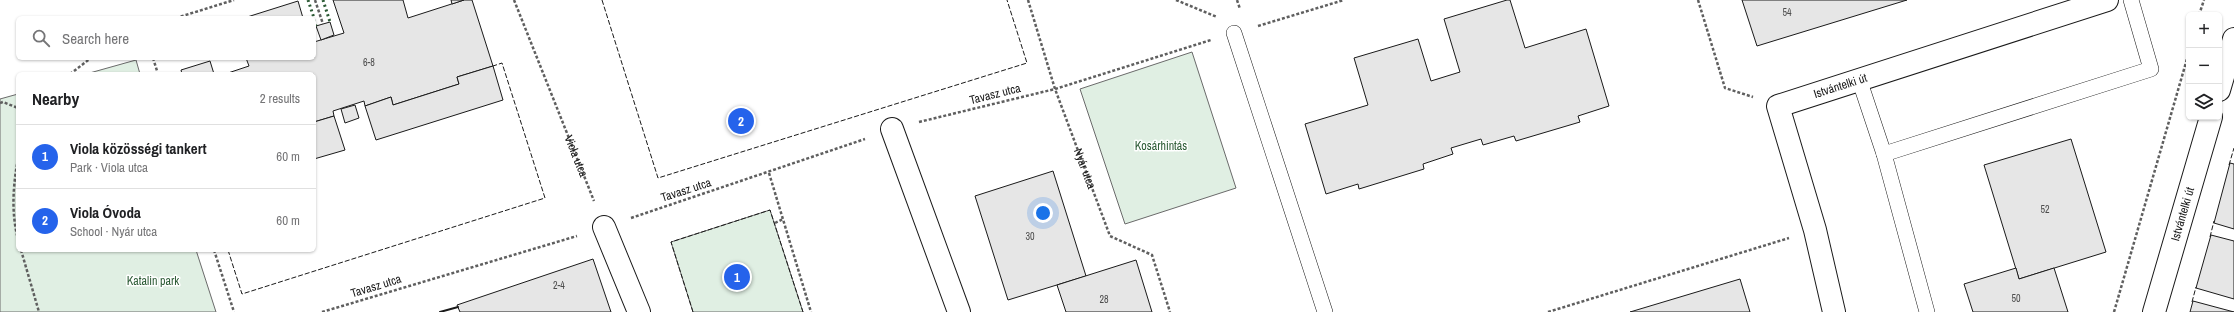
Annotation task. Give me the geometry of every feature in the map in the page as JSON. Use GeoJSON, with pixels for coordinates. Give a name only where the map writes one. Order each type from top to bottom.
{"type":"FeatureCollection","features":[{"type":"Feature","properties":{"kind":"street","name":"Istvántelki út"},"geometry":{"type":"LineString","coordinates":[[1778,106],[2107,0]]}},
{"type":"Feature","properties":{"kind":"street"},"geometry":{"type":"LineString","coordinates":[[2221,84],[2234,39]]}},
{"type":"Feature","properties":{"kind":"street"},"geometry":{"type":"LineString","coordinates":[[1778,106],[1815,230],[1834,312]]}},
{"type":"Feature","properties":{"kind":"street","name":"Istvántelki út"},"geometry":{"type":"LineString","coordinates":[[2154,312],[2210,120]]}},
{"type":"Feature","properties":{"kind":"street"},"geometry":{"type":"LineString","coordinates":[[892,129],[959,312]]}},
{"type":"Feature","properties":{"kind":"street"},"geometry":{"type":"LineString","coordinates":[[604,228],[638,312]]}},
{"type":"Feature","properties":{"kind":"lane"},"geometry":{"type":"LineString","coordinates":[[1884,154],[2151,69],[2131,0]]}},
{"type":"Feature","properties":{"kind":"lane"},"geometry":{"type":"LineString","coordinates":[[1234,33],[1325,312]]}},
{"type":"Feature","properties":{"kind":"lane"},"geometry":{"type":"LineString","coordinates":[[1859,79],[1884,154],[1927,312]]}},
{"type":"Feature","properties":{"kind":"path"},"geometry":{"type":"LineString","coordinates":[[182,16],[234,0]]}},
{"type":"Feature","properties":{"kind":"path"},"geometry":{"type":"LineString","coordinates":[[316,0],[323,24]]}},
{"type":"Feature","properties":{"kind":"path","name":"Viola utca"},"geometry":{"type":"LineString","coordinates":[[514,0],[604,228]]}},
{"type":"Feature","properties":{"kind":"path","name":"Nyár utca"},"geometry":{"type":"LineString","coordinates":[[1028,0],[1055,89],[1110,236],[1152,255],[1170,312]]}},
{"type":"Feature","properties":{"kind":"path"},"geometry":{"type":"LineString","coordinates":[[1176,0],[1219,17]]}},
{"type":"Feature","properties":{"kind":"path","name":"Tavasz utca"},"geometry":{"type":"LineString","coordinates":[[322,312],[604,228],[769,173],[892,129],[1055,89],[1344,0]]}},
{"type":"Feature","properties":{"kind":"path"},"geometry":{"type":"LineString","coordinates":[[1698,0],[1725,88],[1778,106]]}},
{"type":"Feature","properties":{"kind":"path"},"geometry":{"type":"LineString","coordinates":[[2201,12],[2204,0]]}},
{"type":"Feature","properties":{"kind":"path"},"geometry":{"type":"LineString","coordinates":[[73,72],[88,60]]}},
{"type":"Feature","properties":{"kind":"path"},"geometry":{"type":"LineString","coordinates":[[154,60],[157,72]]}},
{"type":"Feature","properties":{"kind":"path"},"geometry":{"type":"LineString","coordinates":[[2114,312],[2186,62]]}},
{"type":"Feature","properties":{"kind":"path"},"geometry":{"type":"LineString","coordinates":[[0,103],[3,102],[16,107]]}},
{"type":"Feature","properties":{"kind":"path"},"geometry":{"type":"LineString","coordinates":[[16,169],[13,185],[16,231]]}},
{"type":"Feature","properties":{"kind":"path"},"geometry":{"type":"LineString","coordinates":[[769,173],[811,312]]}},
{"type":"Feature","properties":{"kind":"path"},"geometry":{"type":"LineString","coordinates":[[775,223],[783,219]]}},
{"type":"Feature","properties":{"kind":"path"},"geometry":{"type":"LineString","coordinates":[[1548,312],[1815,230]]}},
{"type":"Feature","properties":{"kind":"path"},"geometry":{"type":"LineString","coordinates":[[22,252],[39,312]]}},
{"type":"Feature","properties":{"kind":"path"},"geometry":{"type":"LineString","coordinates":[[215,252],[234,312]]}},
{"type":"Feature","properties":{"kind":"green space","name":"Kosárhintás"},"geometry":{"type":"Polygon","coordinates":[[[1192,52],[1236,188],[1125,224],[1080,89],[1192,52]]]}},
{"type":"Feature","properties":{"kind":"green space"},"geometry":{"type":"Polygon","coordinates":[[[136,60],[139,72],[93,72],[136,60]]]}},
{"type":"Feature","properties":{"kind":"green space","name":"Katalin park"},"geometry":{"type":"Polygon","coordinates":[[[16,95],[16,252],[197,252],[216,312],[0,312],[0,99],[16,95]]]}},
{"type":"Feature","properties":{"kind":"green space"},"geometry":{"type":"Polygon","coordinates":[[[770,210],[803,312],[693,312],[671,242],[770,210]]]}},
{"type":"Feature","properties":{"kind":"building"},"geometry":{"type":"Polygon","coordinates":[[[333,0],[403,0],[408,18],[464,0],[472,0],[493,66],[457,77],[459,84],[393,105],[391,97],[365,106],[364,101],[333,111],[334,116],[316,121],[316,72],[231,72],[249,66],[247,60],[316,60],[316,41],[344,33],[333,0]]]}},
{"type":"Feature","properties":{"kind":"building"},"geometry":{"type":"Polygon","coordinates":[[[451,0],[464,0],[452,4],[451,0]]]}},
{"type":"Feature","properties":{"kind":"building"},"geometry":{"type":"Polygon","coordinates":[[[1510,0],[1525,48],[1586,29],[1609,106],[1578,116],[1580,122],[1516,141],[1514,136],[1483,145],[1481,139],[1451,148],[1453,154],[1423,164],[1424,169],[1359,189],[1358,184],[1326,194],[1305,124],[1368,105],[1354,58],[1418,39],[1431,81],[1460,72],[1444,19],[1510,0]]]}},
{"type":"Feature","properties":{"kind":"building"},"geometry":{"type":"Polygon","coordinates":[[[1742,0],[1907,0],[1757,46],[1742,0]]]}},
{"type":"Feature","properties":{"kind":"building"},"geometry":{"type":"Polygon","coordinates":[[[298,1],[302,16],[250,16],[298,1]]]}},
{"type":"Feature","properties":{"kind":"building"},"geometry":{"type":"Polygon","coordinates":[[[330,22],[334,35],[321,40],[316,26],[330,22]]]}},
{"type":"Feature","properties":{"kind":"building"},"geometry":{"type":"Polygon","coordinates":[[[210,61],[213,72],[182,72],[181,70],[210,61]]]}},
{"type":"Feature","properties":{"kind":"building"},"geometry":{"type":"Polygon","coordinates":[[[493,66],[503,100],[376,140],[365,106],[391,97],[393,105],[459,84],[457,77],[493,66]]]}},
{"type":"Feature","properties":{"kind":"building"},"geometry":{"type":"Polygon","coordinates":[[[355,105],[359,118],[345,123],[341,109],[355,105]]]}},
{"type":"Feature","properties":{"kind":"building"},"geometry":{"type":"Polygon","coordinates":[[[334,116],[345,150],[316,158],[316,121],[334,116]]]}},
{"type":"Feature","properties":{"kind":"building"},"geometry":{"type":"Polygon","coordinates":[[[2071,139],[2106,252],[2019,279],[1984,165],[2071,139]]]}},
{"type":"Feature","properties":{"kind":"building"},"geometry":{"type":"Polygon","coordinates":[[[2230,163],[2234,164],[2234,229],[2214,223],[2230,163]]]}},
{"type":"Feature","properties":{"kind":"building"},"geometry":{"type":"Polygon","coordinates":[[[1053,171],[1086,276],[1008,300],[975,196],[1053,171]]]}},
{"type":"Feature","properties":{"kind":"building"},"geometry":{"type":"Polygon","coordinates":[[[2211,235],[2234,241],[2234,299],[2196,288],[2211,235]]]}},
{"type":"Feature","properties":{"kind":"building"},"geometry":{"type":"Polygon","coordinates":[[[593,259],[611,312],[460,312],[457,305],[593,259]]]}},
{"type":"Feature","properties":{"kind":"building"},"geometry":{"type":"Polygon","coordinates":[[[1136,260],[1152,312],[1066,312],[1057,285],[1136,260]]]}},
{"type":"Feature","properties":{"kind":"building"},"geometry":{"type":"Polygon","coordinates":[[[2016,268],[2019,279],[2054,268],[2068,312],[1973,312],[1964,284],[2016,268]]]}},
{"type":"Feature","properties":{"kind":"building"},"geometry":{"type":"Polygon","coordinates":[[[1740,279],[1750,312],[1630,312],[1740,279]]]}},
{"type":"Feature","properties":{"kind":"building"},"geometry":{"type":"Polygon","coordinates":[[[2193,301],[2234,312],[2190,312],[2193,301]]]}},
{"type":"Feature","properties":{"kind":"hedge"},"geometry":{"type":"LineString","coordinates":[[308,0],[313,16]]}},
{"type":"Feature","properties":{"kind":"hedge"},"geometry":{"type":"LineString","coordinates":[[323,0],[330,22]]}},
{"type":"Feature","properties":{"kind":"fence"},"geometry":{"type":"LineString","coordinates":[[602,0],[658,178],[1027,63],[1007,0]]}},
{"type":"Feature","properties":{"kind":"fence"},"geometry":{"type":"LineString","coordinates":[[229,252],[242,294],[545,198],[502,63],[493,66]]}},
{"type":"Feature","properties":{"kind":"fence"},"geometry":{"type":"LineString","coordinates":[[2229,165],[2234,148]]}},
{"type":"Feature","properties":{"kind":"fence"},"geometry":{"type":"LineString","coordinates":[[693,312],[671,242],[770,210],[803,312]]}},
{"type":"Feature","properties":{"kind":"fence"},"geometry":{"type":"LineString","coordinates":[[2210,237],[2214,221]]}},
{"type":"Feature","properties":{"kind":"fence"},"geometry":{"type":"LineString","coordinates":[[2192,302],[2196,287]]}},
{"type":"Feature","properties":{"kind":"wall"},"geometry":{"type":"LineString","coordinates":[[440,312],[458,307]]}},
{"type":"Feature","properties":{"kind":"place","name":"Viola Óvoda"},"geometry":{"type":"Point","coordinates":[741,121]}},
{"type":"Feature","properties":{"kind":"place","name":"Viola közösségi tankert"},"geometry":{"type":"Point","coordinates":[737,277]}}]}
